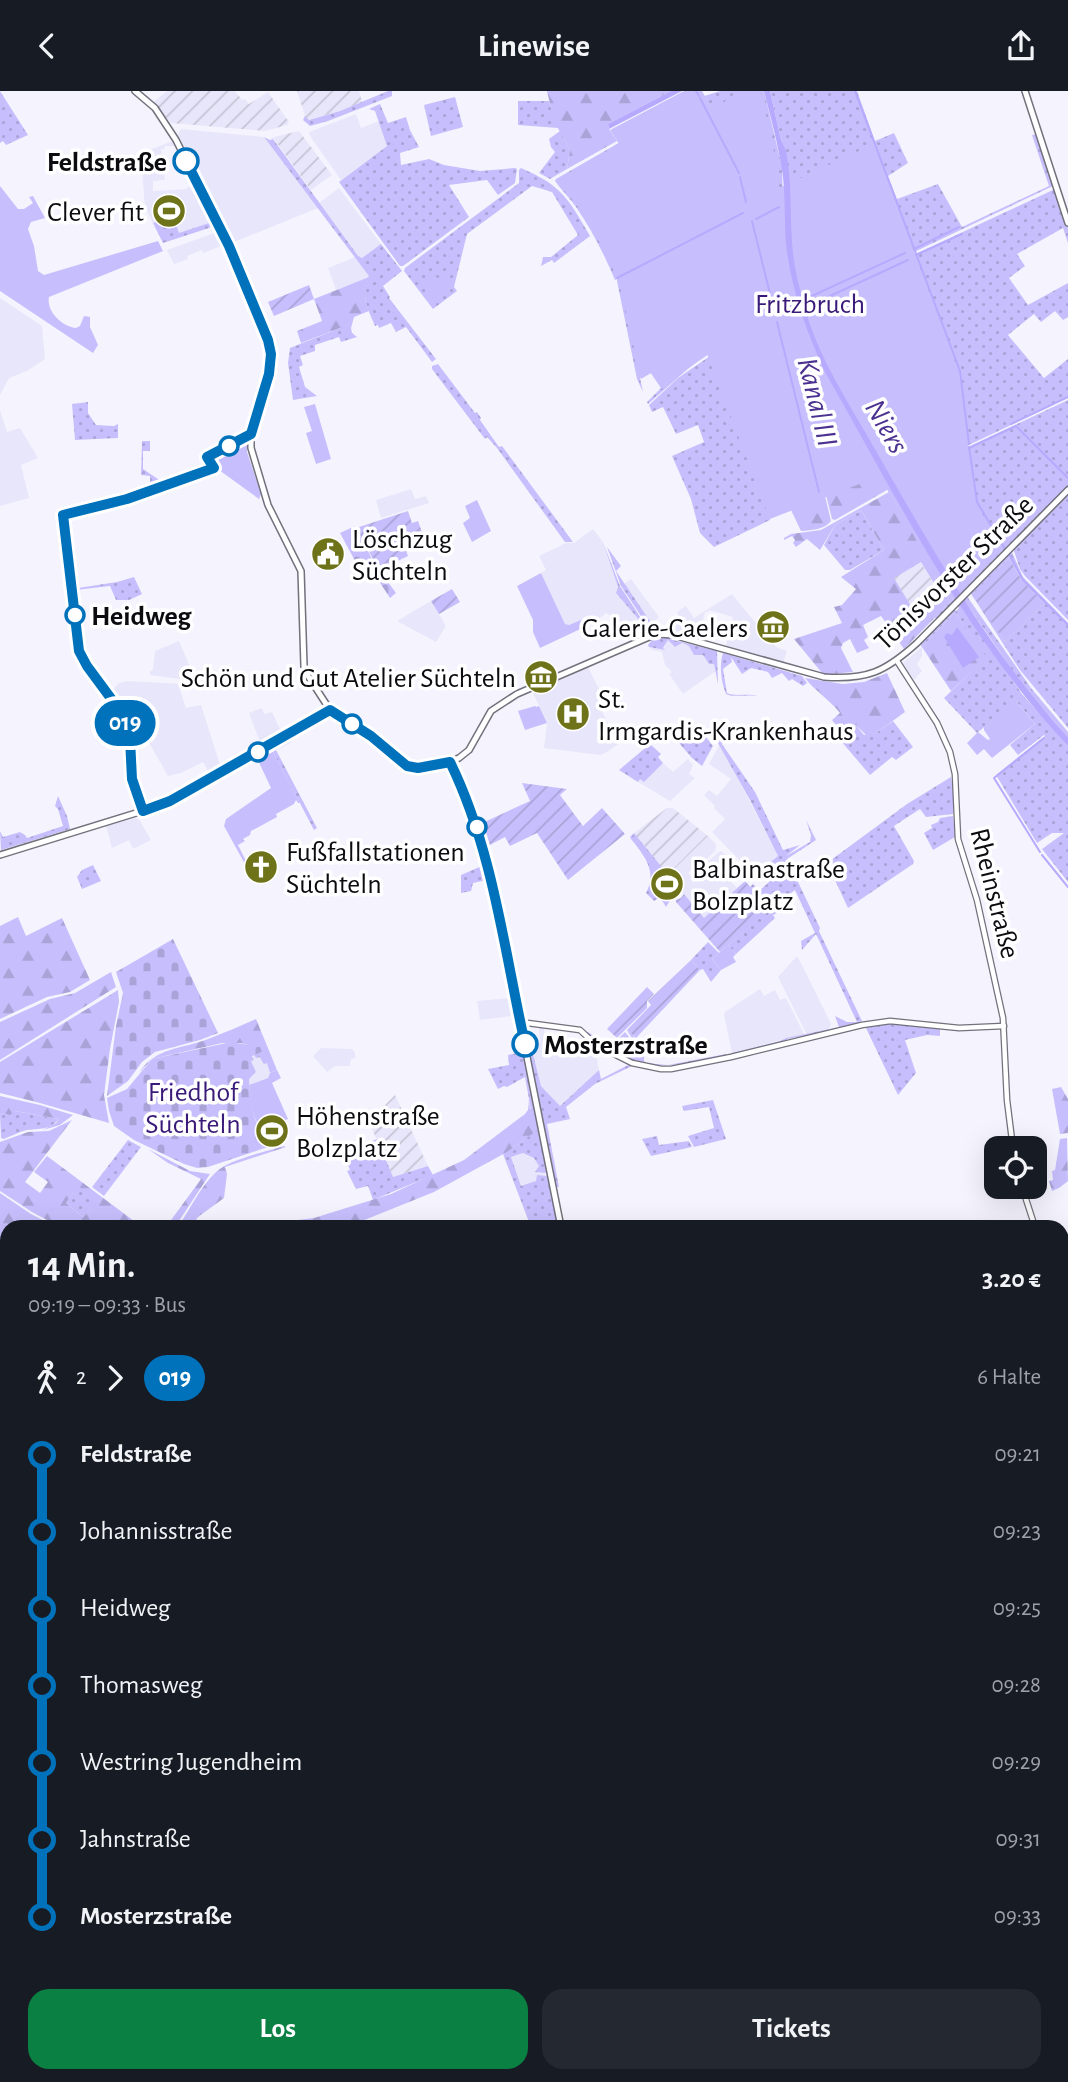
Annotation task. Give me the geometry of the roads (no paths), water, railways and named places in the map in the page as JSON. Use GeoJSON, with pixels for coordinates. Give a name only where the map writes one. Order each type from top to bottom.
{"type":"FeatureCollection","features":[{"type":"Feature","properties":{"kind":"main road"},"geometry":{"type":"LineString","coordinates":[[135,91],[155,108],[176,140],[229,246],[266,333],[271,354],[270,367],[250,440],[272,515],[301,574],[304,666],[308,676],[330,710],[371,736],[407,766],[418,768],[450,762],[479,834],[489,867],[560,1220]]}},
{"type":"Feature","properties":{"kind":"main road"},"geometry":{"type":"LineString","coordinates":[[1025,91],[1068,223]]}},
{"type":"Feature","properties":{"kind":"main road","name":"Tönisvorster Straße"},"geometry":{"type":"LineString","coordinates":[[450,762],[469,750],[486,716],[500,703],[656,634],[673,635],[824,677],[844,679],[864,676],[897,661],[1068,490]]}},
{"type":"Feature","properties":{"kind":"main road"},"geometry":{"type":"LineString","coordinates":[[0,855],[170,801],[330,710]]}},
{"type":"Feature","properties":{"kind":"street","name":"Rheinstraße"},"geometry":{"type":"LineString","coordinates":[[897,661],[937,723],[950,752],[955,774],[958,839],[977,900],[1004,1027],[1012,1136]]}},
{"type":"Feature","properties":{"kind":"street"},"geometry":{"type":"LineString","coordinates":[[520,1022],[580,1030],[594,1043],[615,1055],[632,1063],[661,1069],[731,1057],[872,1023],[890,1021],[942,1027],[1004,1027]]}},
{"type":"Feature","properties":{"kind":"street"},"geometry":{"type":"LineString","coordinates":[[1026,1199],[1033,1220]]}},
{"type":"Feature","properties":{"kind":"waterway","name":"Kanal III"},"geometry":{"type":"LineString","coordinates":[[696,91],[699,96]]}},
{"type":"Feature","properties":{"kind":"waterway"},"geometry":{"type":"LineString","coordinates":[[855,91],[960,371],[969,444]]}},
{"type":"Feature","properties":{"kind":"waterway","name":"Kanal III"},"geometry":{"type":"LineString","coordinates":[[700,98],[739,173]]}},
{"type":"Feature","properties":{"kind":"waterway","name":"Kanal III"},"geometry":{"type":"LineString","coordinates":[[740,177],[746,202]]}},
{"type":"Feature","properties":{"kind":"waterway"},"geometry":{"type":"LineString","coordinates":[[756,219],[779,207]]}},
{"type":"Feature","properties":{"kind":"waterway"},"geometry":{"type":"LineString","coordinates":[[617,278],[743,213]]}},
{"type":"Feature","properties":{"kind":"waterway","name":"Kanal III"},"geometry":{"type":"LineString","coordinates":[[752,221],[775,314]]}},
{"type":"Feature","properties":{"kind":"waterway"},"geometry":{"type":"LineString","coordinates":[[914,249],[959,227]]}},
{"type":"Feature","properties":{"kind":"waterway"},"geometry":{"type":"LineString","coordinates":[[916,255],[962,234]]}},
{"type":"Feature","properties":{"kind":"waterway"},"geometry":{"type":"LineString","coordinates":[[801,301],[905,253]]}},
{"type":"Feature","properties":{"kind":"waterway"},"geometry":{"type":"LineString","coordinates":[[804,308],[908,260]]}},
{"type":"Feature","properties":{"kind":"waterway","name":"Kanal III"},"geometry":{"type":"LineString","coordinates":[[777,322],[819,492]]}},
{"type":"Feature","properties":{"kind":"waterway"},"geometry":{"type":"LineString","coordinates":[[1011,424],[1068,397]]}},
{"type":"Feature","properties":{"kind":"waterway"},"geometry":{"type":"LineString","coordinates":[[969,448],[1016,426],[1068,478]]}},
{"type":"Feature","properties":{"kind":"waterway"},"geometry":{"type":"LineString","coordinates":[[969,447],[977,502],[1005,549]]}},
{"type":"Feature","properties":{"kind":"waterway"},"geometry":{"type":"LineString","coordinates":[[1009,554],[1023,580],[1068,625]]}},
{"type":"Feature","properties":{"kind":"waterway"},"geometry":{"type":"LineString","coordinates":[[1040,852],[994,778],[1044,738]]}},
{"type":"Feature","properties":{"kind":"waterway"},"geometry":{"type":"LineString","coordinates":[[1042,855],[1068,887]]}},
{"type":"Feature","properties":{"kind":"place","name":"Feldstraße"},"geometry":{"type":"Point","coordinates":[186,161]}},
{"type":"Feature","properties":{"kind":"place","name":"Clever fit"},"geometry":{"type":"Point","coordinates":[169,211]}},
{"type":"Feature","properties":{"kind":"place","name":"Löschzug Süchteln"},"geometry":{"type":"Point","coordinates":[328,554]}},
{"type":"Feature","properties":{"kind":"place","name":"Heidweg"},"geometry":{"type":"Point","coordinates":[75,615]}},
{"type":"Feature","properties":{"kind":"place","name":"Galerie-Caelers"},"geometry":{"type":"Point","coordinates":[773,627]}},
{"type":"Feature","properties":{"kind":"place","name":"Schön und Gut Atelier Süchteln"},"geometry":{"type":"Point","coordinates":[541,677]}},
{"type":"Feature","properties":{"kind":"place","name":"St. Irmgardis-Krankenhaus"},"geometry":{"type":"Point","coordinates":[573,714]}},
{"type":"Feature","properties":{"kind":"place","name":"Fußfallstationen Süchteln"},"geometry":{"type":"Point","coordinates":[261,867]}},
{"type":"Feature","properties":{"kind":"place","name":"Balbinastraße Bolzplatz"},"geometry":{"type":"Point","coordinates":[667,884]}},
{"type":"Feature","properties":{"kind":"place","name":"Mosterzstraße"},"geometry":{"type":"Point","coordinates":[525,1044]}},
{"type":"Feature","properties":{"kind":"place","name":"Höhenstraße Bolzplatz"},"geometry":{"type":"Point","coordinates":[272,1131]}},
{"type":"Feature","properties":{"kind":"park label","name":"Fritzbruch"},"geometry":{"type":"Point","coordinates":[810,303]}},
{"type":"Feature","properties":{"kind":"park label","name":"Friedhof Süchteln"},"geometry":{"type":"Point","coordinates":[193,1107]}},
{"type":"Feature","properties":{"kind":"water label","name":"Niers"},"geometry":{"type":"Point","coordinates":[887,426]}}]}
